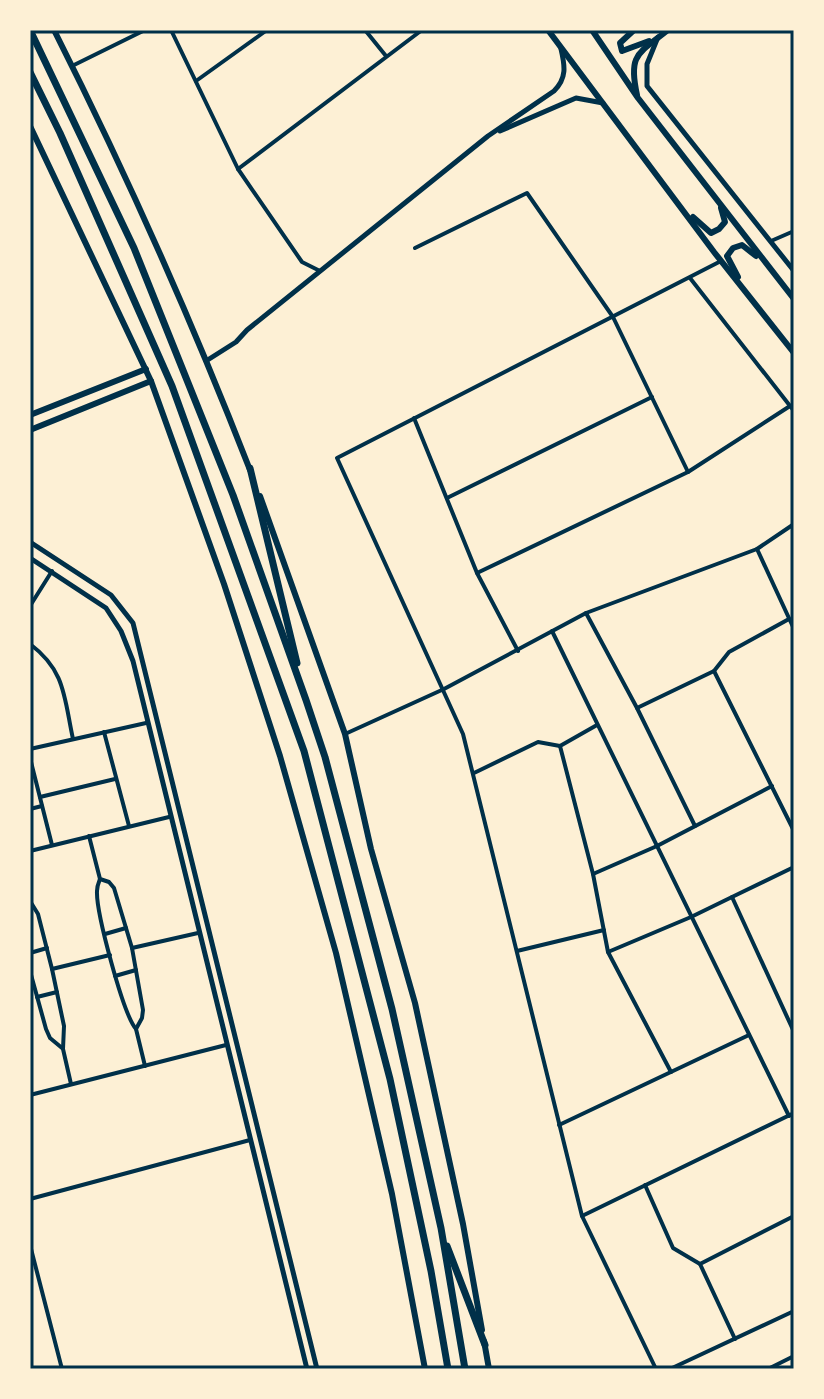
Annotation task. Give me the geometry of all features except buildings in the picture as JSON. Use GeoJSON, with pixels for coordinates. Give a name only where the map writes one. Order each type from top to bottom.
{"type":"FeatureCollection","features":[{"type":"Feature","properties":{"kind":"highway"},"geometry":{"type":"LineString","coordinates":[[30,30],[134,248],[233,495],[306,700],[329,771],[392,1009],[441,1228],[465,1369]]}},
{"type":"Feature","properties":{"kind":"highway"},"geometry":{"type":"LineString","coordinates":[[30,72],[172,386],[304,751],[390,1079],[431,1271],[448,1369]]}},
{"type":"Feature","properties":{"kind":"highway"},"geometry":{"type":"LineString","coordinates":[[250,468],[306,700]]}},
{"type":"Feature","properties":{"kind":"highway"},"geometry":{"type":"LineString","coordinates":[[441,1228],[485,1345]]}},
{"type":"Feature","properties":{"kind":"main road"},"geometry":{"type":"LineString","coordinates":[[54,30],[206,361],[250,468],[345,734],[371,849],[415,1003],[463,1224],[489,1369]]}},
{"type":"Feature","properties":{"kind":"main road"},"geometry":{"type":"LineString","coordinates":[[548,30],[794,353]]}},
{"type":"Feature","properties":{"kind":"main road"},"geometry":{"type":"LineString","coordinates":[[592,30],[638,98],[794,299]]}},
{"type":"Feature","properties":{"kind":"main road"},"geometry":{"type":"LineString","coordinates":[[603,30],[633,30]]}},
{"type":"Feature","properties":{"kind":"main road"},"geometry":{"type":"LineString","coordinates":[[607,51],[633,30]]}},
{"type":"Feature","properties":{"kind":"main road"},"geometry":{"type":"LineString","coordinates":[[638,98],[632,71],[634,61],[639,53],[668,30]]}},
{"type":"Feature","properties":{"kind":"main road"},"geometry":{"type":"LineString","coordinates":[[620,43],[622,51],[628,51],[658,37]]}},
{"type":"Feature","properties":{"kind":"main road"},"geometry":{"type":"LineString","coordinates":[[30,126],[151,381],[234,613],[280,756],[336,953],[392,1194],[425,1369]]}},
{"type":"Feature","properties":{"kind":"main road"},"geometry":{"type":"LineString","coordinates":[[671,194],[700,225],[711,233],[719,229],[725,222],[723,212],[694,170]]}},
{"type":"Feature","properties":{"kind":"main road"},"geometry":{"type":"LineString","coordinates":[[758,307],[731,266],[727,256],[733,248],[742,245],[750,250],[781,282]]}},
{"type":"Feature","properties":{"kind":"main road"},"geometry":{"type":"LineString","coordinates":[[30,415],[146,369]]}},
{"type":"Feature","properties":{"kind":"main road"},"geometry":{"type":"LineString","coordinates":[[30,430],[151,381]]}},
{"type":"Feature","properties":{"kind":"street"},"geometry":{"type":"LineString","coordinates":[[72,66],[145,30]]}},
{"type":"Feature","properties":{"kind":"street"},"geometry":{"type":"LineString","coordinates":[[171,30],[238,169],[302,262],[320,271]]}},
{"type":"Feature","properties":{"kind":"street"},"geometry":{"type":"LineString","coordinates":[[196,81],[267,30]]}},
{"type":"Feature","properties":{"kind":"street"},"geometry":{"type":"LineString","coordinates":[[365,30],[386,57]]}},
{"type":"Feature","properties":{"kind":"street"},"geometry":{"type":"LineString","coordinates":[[238,169],[422,30]]}},
{"type":"Feature","properties":{"kind":"street"},"geometry":{"type":"LineString","coordinates":[[658,37],[647,64],[647,86],[794,271]]}},
{"type":"Feature","properties":{"kind":"street"},"geometry":{"type":"LineString","coordinates":[[206,361],[236,342],[488,136],[554,91],[562,82],[565,66],[560,43]]}},
{"type":"Feature","properties":{"kind":"street"},"geometry":{"type":"LineString","coordinates":[[488,136],[576,98],[605,104]]}},
{"type":"Feature","properties":{"kind":"street"},"geometry":{"type":"LineString","coordinates":[[415,248],[527,193],[613,317],[688,472]]}},
{"type":"Feature","properties":{"kind":"street"},"geometry":{"type":"LineString","coordinates":[[771,241],[794,231]]}},
{"type":"Feature","properties":{"kind":"street"},"geometry":{"type":"LineString","coordinates":[[656,1369],[582,1216],[463,734],[337,458],[721,261]]}},
{"type":"Feature","properties":{"kind":"street"},"geometry":{"type":"LineString","coordinates":[[690,278],[794,411]]}},
{"type":"Feature","properties":{"kind":"street"},"geometry":{"type":"LineString","coordinates":[[447,498],[652,397]]}},
{"type":"Feature","properties":{"kind":"street"},"geometry":{"type":"LineString","coordinates":[[477,573],[688,472],[790,406]]}},
{"type":"Feature","properties":{"kind":"street"},"geometry":{"type":"LineString","coordinates":[[414,418],[477,573],[518,651]]}},
{"type":"Feature","properties":{"kind":"street"},"geometry":{"type":"LineString","coordinates":[[345,734],[444,689],[586,613],[757,549],[794,524]]}},
{"type":"Feature","properties":{"kind":"street"},"geometry":{"type":"LineString","coordinates":[[30,542],[111,595],[133,623],[317,1369]]}},
{"type":"Feature","properties":{"kind":"street"},"geometry":{"type":"LineString","coordinates":[[757,549],[794,629]]}},
{"type":"Feature","properties":{"kind":"street"},"geometry":{"type":"LineString","coordinates":[[30,558],[106,608],[121,631],[133,661],[307,1369]]}},
{"type":"Feature","properties":{"kind":"street"},"geometry":{"type":"LineString","coordinates":[[30,606],[52,571]]}},
{"type":"Feature","properties":{"kind":"street"},"geometry":{"type":"LineString","coordinates":[[586,613],[695,826]]}},
{"type":"Feature","properties":{"kind":"street"},"geometry":{"type":"LineString","coordinates":[[637,708],[714,671],[729,652],[789,619]]}},
{"type":"Feature","properties":{"kind":"street"},"geometry":{"type":"LineString","coordinates":[[552,631],[749,1035],[791,1114],[582,1216]]}},
{"type":"Feature","properties":{"kind":"street"},"geometry":{"type":"LineString","coordinates":[[30,644],[54,667],[73,739]]}},
{"type":"Feature","properties":{"kind":"street"},"geometry":{"type":"LineString","coordinates":[[714,671],[794,831]]}},
{"type":"Feature","properties":{"kind":"street"},"geometry":{"type":"LineString","coordinates":[[30,749],[146,723]]}},
{"type":"Feature","properties":{"kind":"street"},"geometry":{"type":"LineString","coordinates":[[473,774],[538,742],[560,746],[597,725]]}},
{"type":"Feature","properties":{"kind":"street"},"geometry":{"type":"LineString","coordinates":[[104,732],[129,827]]}},
{"type":"Feature","properties":{"kind":"street"},"geometry":{"type":"LineString","coordinates":[[560,746],[593,874],[608,952],[671,1072]]}},
{"type":"Feature","properties":{"kind":"street"},"geometry":{"type":"LineString","coordinates":[[30,758],[52,845]]}},
{"type":"Feature","properties":{"kind":"street"},"geometry":{"type":"LineString","coordinates":[[40,797],[116,779]]}},
{"type":"Feature","properties":{"kind":"street"},"geometry":{"type":"LineString","coordinates":[[30,788],[37,786]]}},
{"type":"Feature","properties":{"kind":"street"},"geometry":{"type":"LineString","coordinates":[[593,874],[657,846],[772,786]]}},
{"type":"Feature","properties":{"kind":"street"},"geometry":{"type":"LineString","coordinates":[[30,809],[42,806]]}},
{"type":"Feature","properties":{"kind":"street"},"geometry":{"type":"LineString","coordinates":[[30,851],[169,817]]}},
{"type":"Feature","properties":{"kind":"street"},"geometry":{"type":"LineString","coordinates":[[89,836],[100,879],[96,892],[115,976],[127,1016],[136,1029],[145,1066]]}},
{"type":"Feature","properties":{"kind":"street"},"geometry":{"type":"LineString","coordinates":[[608,952],[691,917],[794,867]]}},
{"type":"Feature","properties":{"kind":"street"},"geometry":{"type":"LineString","coordinates":[[100,879],[114,888],[132,948],[143,1010],[136,1029]]}},
{"type":"Feature","properties":{"kind":"street"},"geometry":{"type":"LineString","coordinates":[[732,897],[791,1019],[794,1032]]}},
{"type":"Feature","properties":{"kind":"street"},"geometry":{"type":"LineString","coordinates":[[30,901],[38,914],[52,969],[64,1026],[63,1049],[71,1085]]}},
{"type":"Feature","properties":{"kind":"street"},"geometry":{"type":"LineString","coordinates":[[105,934],[126,928]]}},
{"type":"Feature","properties":{"kind":"street"},"geometry":{"type":"LineString","coordinates":[[517,951],[604,930]]}},
{"type":"Feature","properties":{"kind":"street"},"geometry":{"type":"LineString","coordinates":[[132,948],[198,933]]}},
{"type":"Feature","properties":{"kind":"street"},"geometry":{"type":"LineString","coordinates":[[30,953],[47,948]]}},
{"type":"Feature","properties":{"kind":"street"},"geometry":{"type":"LineString","coordinates":[[52,969],[110,955]]}},
{"type":"Feature","properties":{"kind":"street"},"geometry":{"type":"LineString","coordinates":[[115,976],[136,970]]}},
{"type":"Feature","properties":{"kind":"street"},"geometry":{"type":"LineString","coordinates":[[30,972],[46,1029],[50,1038],[63,1049]]}},
{"type":"Feature","properties":{"kind":"street"},"geometry":{"type":"LineString","coordinates":[[37,997],[57,992]]}},
{"type":"Feature","properties":{"kind":"street"},"geometry":{"type":"LineString","coordinates":[[559,1125],[749,1035]]}},
{"type":"Feature","properties":{"kind":"street"},"geometry":{"type":"LineString","coordinates":[[30,1095],[226,1045]]}},
{"type":"Feature","properties":{"kind":"street"},"geometry":{"type":"LineString","coordinates":[[30,1199],[250,1140]]}},
{"type":"Feature","properties":{"kind":"street"},"geometry":{"type":"LineString","coordinates":[[645,1185],[673,1248],[700,1264],[735,1339]]}},
{"type":"Feature","properties":{"kind":"street"},"geometry":{"type":"LineString","coordinates":[[700,1264],[794,1216]]}},
{"type":"Feature","properties":{"kind":"street"},"geometry":{"type":"LineString","coordinates":[[30,1245],[62,1369]]}},
{"type":"Feature","properties":{"kind":"street"},"geometry":{"type":"LineString","coordinates":[[670,1369],[794,1311]]}},
{"type":"Feature","properties":{"kind":"street"},"geometry":{"type":"LineString","coordinates":[[768,1369],[794,1356]]}}]}
